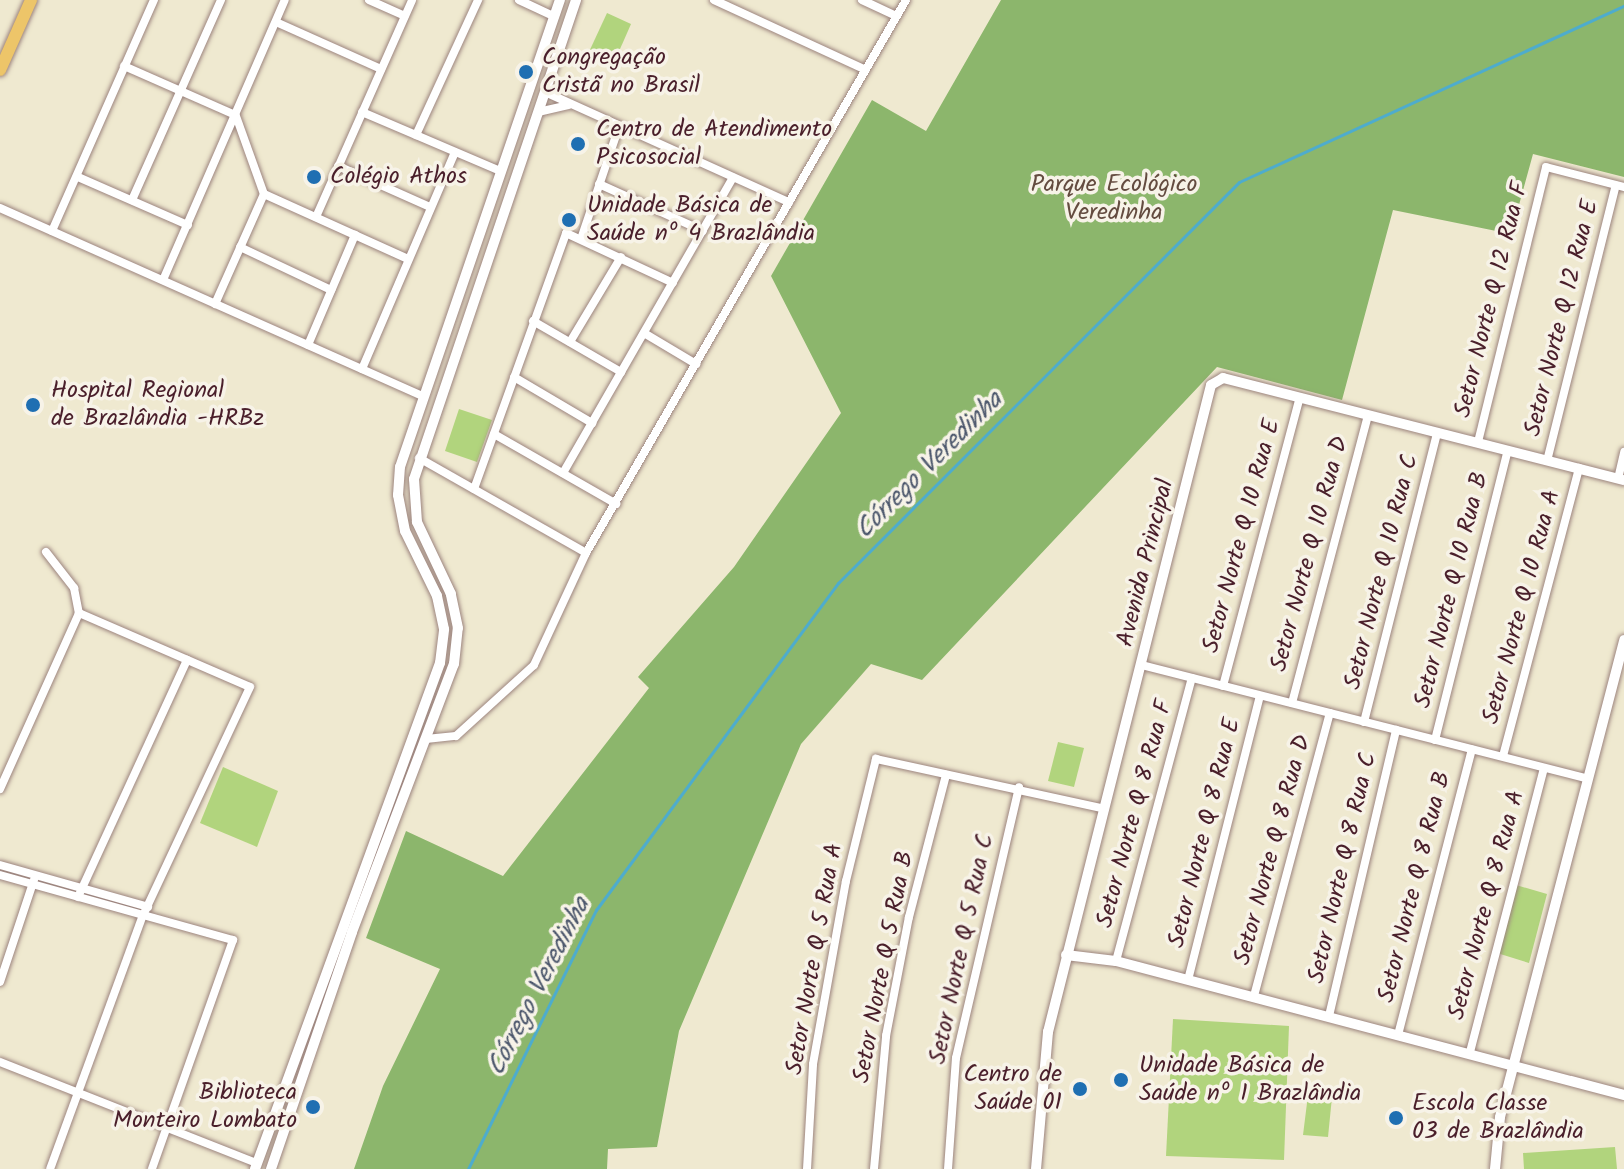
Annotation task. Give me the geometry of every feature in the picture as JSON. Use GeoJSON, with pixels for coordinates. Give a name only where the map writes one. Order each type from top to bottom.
{"type":"FeatureCollection","features":[{"type":"Feature","properties":{"kind":"highway"},"geometry":{"type":"LineString","coordinates":[[0,70],[31,0]]}},
{"type":"Feature","properties":{"kind":"street"},"geometry":{"type":"LineString","coordinates":[[52,231],[154,0]]}},
{"type":"Feature","properties":{"kind":"street"},"geometry":{"type":"LineString","coordinates":[[132,200],[221,0]]}},
{"type":"Feature","properties":{"kind":"street"},"geometry":{"type":"LineString","coordinates":[[163,280],[285,0]]}},
{"type":"Feature","properties":{"kind":"street"},"geometry":{"type":"LineString","coordinates":[[369,0],[405,16]]}},
{"type":"Feature","properties":{"kind":"street"},"geometry":{"type":"LineString","coordinates":[[316,217],[412,0]]}},
{"type":"Feature","properties":{"kind":"street"},"geometry":{"type":"LineString","coordinates":[[416,135],[478,0]]}},
{"type":"Feature","properties":{"kind":"street"},"geometry":{"type":"LineString","coordinates":[[519,0],[554,16]]}},
{"type":"Feature","properties":{"kind":"street"},"geometry":{"type":"LineString","coordinates":[[271,1169],[347,930],[440,663],[444,629],[437,596],[402,514],[398,495],[405,452],[560,0]]}},
{"type":"Feature","properties":{"kind":"street"},"geometry":{"type":"LineString","coordinates":[[0,1062],[256,1166],[454,664],[458,628],[451,594],[415,512],[420,457],[576,0]]}},
{"type":"Feature","properties":{"kind":"street"},"geometry":{"type":"LineString","coordinates":[[714,0],[866,70]]}},
{"type":"Feature","properties":{"kind":"street"},"geometry":{"type":"LineString","coordinates":[[862,0],[897,16]]}},
{"type":"Feature","properties":{"kind":"street"},"geometry":{"type":"LineString","coordinates":[[426,739],[456,736],[534,665],[586,553],[906,0]]}},
{"type":"Feature","properties":{"kind":"street"},"geometry":{"type":"LineString","coordinates":[[276,22],[381,69]]}},
{"type":"Feature","properties":{"kind":"street"},"geometry":{"type":"LineString","coordinates":[[124,66],[235,115],[264,194],[215,304]]}},
{"type":"Feature","properties":{"kind":"street"},"geometry":{"type":"LineString","coordinates":[[545,92],[789,202]]}},
{"type":"Feature","properties":{"kind":"street"},"geometry":{"type":"LineString","coordinates":[[538,112],[570,104]]}},
{"type":"Feature","properties":{"kind":"street"},"geometry":{"type":"LineString","coordinates":[[362,112],[500,171]]}},
{"type":"Feature","properties":{"kind":"street"},"geometry":{"type":"LineString","coordinates":[[582,236],[619,127]]}},
{"type":"Feature","properties":{"kind":"street"},"geometry":{"type":"LineString","coordinates":[[362,369],[455,152]]}},
{"type":"Feature","properties":{"kind":"street"},"geometry":{"type":"LineString","coordinates":[[338,166],[430,207]]}},
{"type":"Feature","properties":{"kind":"street","name":"Setor Norte Q 12 Rua F"},"geometry":{"type":"LineString","coordinates":[[1478,442],[1546,167],[1620,186]]}},
{"type":"Feature","properties":{"kind":"street"},"geometry":{"type":"LineString","coordinates":[[78,177],[188,225]]}},
{"type":"Feature","properties":{"kind":"street"},"geometry":{"type":"LineString","coordinates":[[563,473],[733,177]]}},
{"type":"Feature","properties":{"kind":"street"},"geometry":{"type":"LineString","coordinates":[[495,184],[511,191]]}},
{"type":"Feature","properties":{"kind":"street"},"geometry":{"type":"LineString","coordinates":[[599,184],[703,231]]}},
{"type":"Feature","properties":{"kind":"street","name":"Setor Norte Q 12 Rua E"},"geometry":{"type":"LineString","coordinates":[[1547,461],[1620,186]]}},
{"type":"Feature","properties":{"kind":"street"},"geometry":{"type":"LineString","coordinates":[[264,194],[408,259]]}},
{"type":"Feature","properties":{"kind":"street"},"geometry":{"type":"LineString","coordinates":[[0,208],[422,396]]}},
{"type":"Feature","properties":{"kind":"street"},"geometry":{"type":"LineString","coordinates":[[474,489],[566,233],[582,236],[673,283]]}},
{"type":"Feature","properties":{"kind":"street"},"geometry":{"type":"LineString","coordinates":[[308,345],[355,235]]}},
{"type":"Feature","properties":{"kind":"street"},"geometry":{"type":"LineString","coordinates":[[240,247],[331,290]]}},
{"type":"Feature","properties":{"kind":"street"},"geometry":{"type":"LineString","coordinates":[[570,342],[621,257]]}},
{"type":"Feature","properties":{"kind":"street"},"geometry":{"type":"LineString","coordinates":[[459,290],[462,297],[475,297]]}},
{"type":"Feature","properties":{"kind":"street"},"geometry":{"type":"LineString","coordinates":[[451,314],[463,314],[467,321]]}},
{"type":"Feature","properties":{"kind":"street"},"geometry":{"type":"LineString","coordinates":[[533,321],[621,372]]}},
{"type":"Feature","properties":{"kind":"street"},"geometry":{"type":"LineString","coordinates":[[644,333],[696,364]]}},
{"type":"Feature","properties":{"kind":"street"},"geometry":{"type":"LineString","coordinates":[[514,377],[592,423]]}},
{"type":"Feature","properties":{"kind":"street","name":"Avenida Principal"},"geometry":{"type":"LineString","coordinates":[[1036,1169],[1048,1032],[1209,388],[1223,378],[1621,479]]}},
{"type":"Feature","properties":{"kind":"street","name":"Setor Norte Q 10 Rua E"},"geometry":{"type":"LineString","coordinates":[[1223,686],[1300,397]]}},
{"type":"Feature","properties":{"kind":"street","name":"Setor Norte Q 10 Rua D"},"geometry":{"type":"LineString","coordinates":[[1292,703],[1368,415]]}},
{"type":"Feature","properties":{"kind":"street","name":"Setor Norte Q 10 Rua C"},"geometry":{"type":"LineString","coordinates":[[1364,722],[1437,433]]}},
{"type":"Feature","properties":{"kind":"street"},"geometry":{"type":"LineString","coordinates":[[410,434],[416,444],[425,441]]}},
{"type":"Feature","properties":{"kind":"street"},"geometry":{"type":"LineString","coordinates":[[494,434],[616,504]]}},
{"type":"Feature","properties":{"kind":"street"},"geometry":{"type":"LineString","coordinates":[[405,452],[415,450],[420,457],[586,553]]}},
{"type":"Feature","properties":{"kind":"street","name":"Setor Norte Q 10 Rua B"},"geometry":{"type":"LineString","coordinates":[[1435,740],[1508,450]]}},
{"type":"Feature","properties":{"kind":"street"},"geometry":{"type":"LineString","coordinates":[[1621,479],[1624,452]]}},
{"type":"Feature","properties":{"kind":"street","name":"Setor Norte Q 10 Rua A"},"geometry":{"type":"LineString","coordinates":[[1503,756],[1579,468]]}},
{"type":"Feature","properties":{"kind":"street"},"geometry":{"type":"LineString","coordinates":[[402,514],[415,512]]}},
{"type":"Feature","properties":{"kind":"street"},"geometry":{"type":"LineString","coordinates":[[0,789],[79,613],[74,588],[46,552]]}},
{"type":"Feature","properties":{"kind":"street"},"geometry":{"type":"LineString","coordinates":[[50,1169],[146,911],[250,687],[79,613]]}},
{"type":"Feature","properties":{"kind":"street"},"geometry":{"type":"LineString","coordinates":[[1495,1169],[1500,1117],[1624,640]]}},
{"type":"Feature","properties":{"kind":"street"},"geometry":{"type":"LineString","coordinates":[[78,897],[187,660]]}},
{"type":"Feature","properties":{"kind":"street"},"geometry":{"type":"LineString","coordinates":[[1142,665],[1588,779]]}},
{"type":"Feature","properties":{"kind":"street","name":"Setor Norte Q 8 Rua F"},"geometry":{"type":"LineString","coordinates":[[1116,961],[1192,678]]}},
{"type":"Feature","properties":{"kind":"street","name":"Setor Norte Q 8 Rua E"},"geometry":{"type":"LineString","coordinates":[[1188,980],[1260,696]]}},
{"type":"Feature","properties":{"kind":"street","name":"Setor Norte Q 8 Rua D"},"geometry":{"type":"LineString","coordinates":[[1254,996],[1330,713]]}},
{"type":"Feature","properties":{"kind":"street","name":"Setor Norte Q 8 Rua C"},"geometry":{"type":"LineString","coordinates":[[1329,1016],[1396,730]]}},
{"type":"Feature","properties":{"kind":"street","name":"Setor Norte Q 8 Rua B"},"geometry":{"type":"LineString","coordinates":[[1398,1035],[1472,749]]}},
{"type":"Feature","properties":{"kind":"street","name":"Setor Norte Q 5 Rua A"},"geometry":{"type":"LineString","coordinates":[[807,1169],[813,1064],[846,881],[876,759],[946,775]]}},
{"type":"Feature","properties":{"kind":"street","name":"Setor Norte Q 8 Rua A"},"geometry":{"type":"LineString","coordinates":[[1470,1052],[1544,768]]}},
{"type":"Feature","properties":{"kind":"street"},"geometry":{"type":"LineString","coordinates":[[946,775],[1019,787],[1105,809]]}},
{"type":"Feature","properties":{"kind":"street","name":"Setor Norte Q 5 Rua B"},"geometry":{"type":"LineString","coordinates":[[874,1169],[886,1036],[946,775]]}},
{"type":"Feature","properties":{"kind":"street","name":"Setor Norte Q 5 Rua C"},"geometry":{"type":"LineString","coordinates":[[948,1169],[956,1058],[1019,787]]}},
{"type":"Feature","properties":{"kind":"street"},"geometry":{"type":"LineString","coordinates":[[0,865],[78,897],[146,911]]}},
{"type":"Feature","properties":{"kind":"street"},"geometry":{"type":"LineString","coordinates":[[0,875],[83,887],[233,940],[152,1169]]}},
{"type":"Feature","properties":{"kind":"street"},"geometry":{"type":"LineString","coordinates":[[0,982],[34,880]]}},
{"type":"Feature","properties":{"kind":"street"},"geometry":{"type":"LineString","coordinates":[[1066,955],[1116,961],[1624,1095]]}},
{"type":"Feature","properties":{"kind":"green space","name":"Parque Ecológico Veredinha"},"geometry":{"type":"Polygon","coordinates":[[[1001,0],[1624,0],[1624,177],[1533,154],[1511,234],[1393,210],[1342,400],[1217,367],[922,680],[871,664],[801,744],[679,1031],[657,1147],[608,1149],[607,1169],[354,1169],[383,1086],[440,969],[366,938],[406,831],[503,876],[649,688],[638,677],[734,567],[841,413],[771,276],[872,100],[926,131],[1001,0]]]}},
{"type":"Feature","properties":{"kind":"green space"},"geometry":{"type":"Polygon","coordinates":[[[607,13],[631,24],[613,65],[588,54],[607,13]]]}},
{"type":"Feature","properties":{"kind":"green space"},"geometry":{"type":"Polygon","coordinates":[[[459,409],[492,420],[477,462],[445,451],[459,409]]]}},
{"type":"Feature","properties":{"kind":"green space"},"geometry":{"type":"Polygon","coordinates":[[[1058,742],[1084,748],[1074,787],[1048,781],[1058,742]]]}},
{"type":"Feature","properties":{"kind":"green space"},"geometry":{"type":"Polygon","coordinates":[[[223,767],[278,791],[257,847],[200,823],[223,767]]]}},
{"type":"Feature","properties":{"kind":"green space"},"geometry":{"type":"Polygon","coordinates":[[[1516,885],[1547,894],[1529,963],[1497,953],[1516,885]]]}},
{"type":"Feature","properties":{"kind":"green space"},"geometry":{"type":"Polygon","coordinates":[[[1173,1019],[1289,1026],[1284,1160],[1166,1156],[1173,1019]]]}},
{"type":"Feature","properties":{"kind":"green space"},"geometry":{"type":"Polygon","coordinates":[[[1308,1095],[1332,1097],[1328,1137],[1303,1135],[1308,1095]]]}},
{"type":"Feature","properties":{"kind":"green space"},"geometry":{"type":"Polygon","coordinates":[[[1615,1147],[1617,1169],[1524,1169],[1523,1153],[1615,1147]]]}},
{"type":"Feature","properties":{"kind":"waterway","name":"Córrego Veredinha"},"geometry":{"type":"LineString","coordinates":[[468,1169],[596,910],[838,583],[1239,182],[1624,6]]}},
{"type":"Feature","properties":{"kind":"place","name":"Congregação Cristã no Brasil"},"geometry":{"type":"Point","coordinates":[526,72]}},
{"type":"Feature","properties":{"kind":"place","name":"Centro de Atendimento Psicosocial"},"geometry":{"type":"Point","coordinates":[578,144]}},
{"type":"Feature","properties":{"kind":"place","name":"Colégio Athos"},"geometry":{"type":"Point","coordinates":[314,177]}},
{"type":"Feature","properties":{"kind":"place","name":"Unidade Básica de Saúde nº 4 Brazlândia"},"geometry":{"type":"Point","coordinates":[569,220]}},
{"type":"Feature","properties":{"kind":"place","name":"Hospital Regional de Brazlândia -HRBz"},"geometry":{"type":"Point","coordinates":[33,405]}},
{"type":"Feature","properties":{"kind":"place","name":"Unidade Básica de Saúde nº 1 Brazlândia"},"geometry":{"type":"Point","coordinates":[1121,1080]}},
{"type":"Feature","properties":{"kind":"place","name":"Centro de Saúde 01"},"geometry":{"type":"Point","coordinates":[1080,1089]}},
{"type":"Feature","properties":{"kind":"place","name":"Biblioteca Monteiro Lombato"},"geometry":{"type":"Point","coordinates":[313,1107]}},
{"type":"Feature","properties":{"kind":"place","name":"Escola Classe 03 de Brazlândia"},"geometry":{"type":"Point","coordinates":[1396,1118]}}]}
